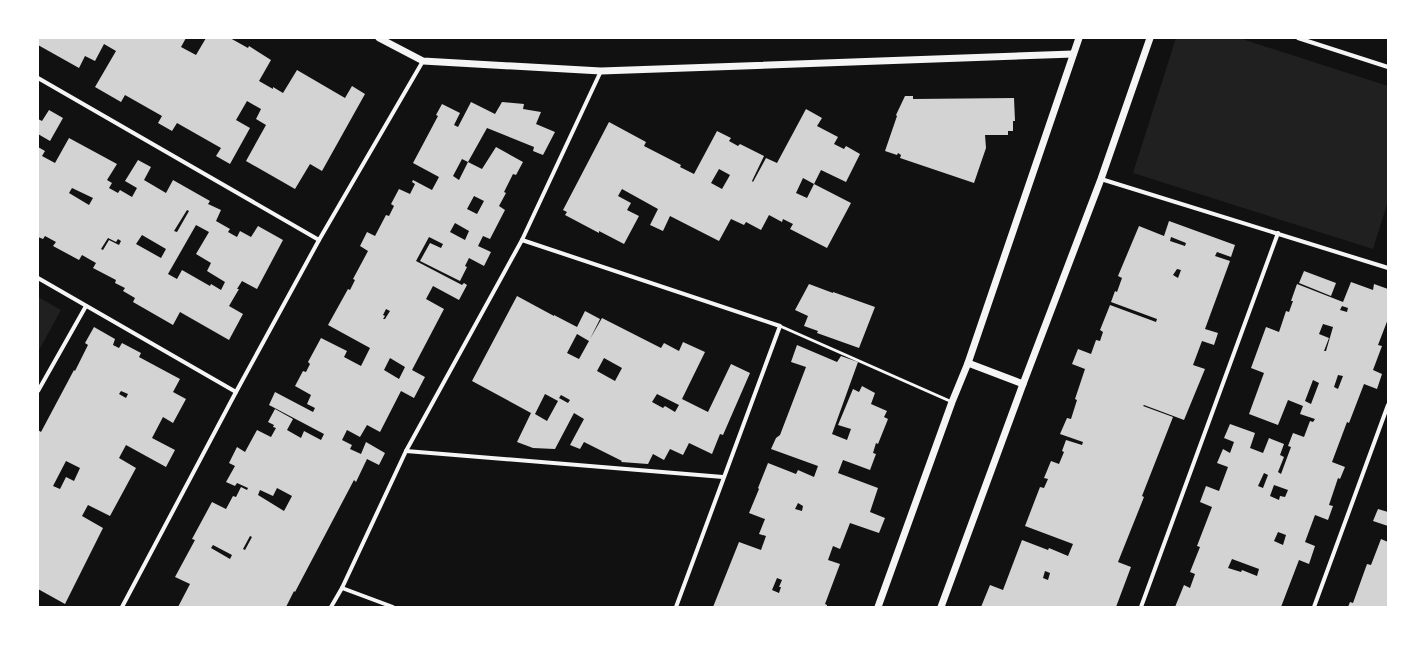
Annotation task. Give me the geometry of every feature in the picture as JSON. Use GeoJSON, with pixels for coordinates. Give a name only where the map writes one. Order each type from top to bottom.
{"type":"FeatureCollection","features":[{"type":"Feature","properties":{"kind":"street"},"geometry":{"type":"LineString","coordinates":[[379,38],[423,61],[601,71],[1073,54]]}},
{"type":"Feature","properties":{"kind":"street"},"geometry":{"type":"LineString","coordinates":[[878,607],[952,402],[968,363],[1079,38]]}},
{"type":"Feature","properties":{"kind":"street"},"geometry":{"type":"LineString","coordinates":[[941,607],[1023,384],[1101,179],[1150,38]]}},
{"type":"Feature","properties":{"kind":"street"},"geometry":{"type":"LineString","coordinates":[[1298,38],[1388,67]]}},
{"type":"Feature","properties":{"kind":"street"},"geometry":{"type":"LineString","coordinates":[[122,607],[236,392],[319,240],[423,61]]}},
{"type":"Feature","properties":{"kind":"street"},"geometry":{"type":"LineString","coordinates":[[331,607],[342,588],[406,451],[522,240],[601,71]]}},
{"type":"Feature","properties":{"kind":"street"},"geometry":{"type":"LineString","coordinates":[[38,78],[319,240]]}},
{"type":"Feature","properties":{"kind":"street"},"geometry":{"type":"LineString","coordinates":[[1101,179],[1388,268]]}},
{"type":"Feature","properties":{"kind":"street"},"geometry":{"type":"LineString","coordinates":[[1141,607],[1278,233]]}},
{"type":"Feature","properties":{"kind":"street"},"geometry":{"type":"LineString","coordinates":[[522,240],[780,326],[676,607]]}},
{"type":"Feature","properties":{"kind":"street"},"geometry":{"type":"LineString","coordinates":[[38,278],[236,392]]}},
{"type":"Feature","properties":{"kind":"street"},"geometry":{"type":"LineString","coordinates":[[38,391],[86,306]]}},
{"type":"Feature","properties":{"kind":"street"},"geometry":{"type":"LineString","coordinates":[[968,363],[1023,384]]}},
{"type":"Feature","properties":{"kind":"street"},"geometry":{"type":"LineString","coordinates":[[1314,607],[1388,405]]}},
{"type":"Feature","properties":{"kind":"street"},"geometry":{"type":"LineString","coordinates":[[406,451],[723,477]]}},
{"type":"Feature","properties":{"kind":"street"},"geometry":{"type":"LineString","coordinates":[[342,588],[393,607]]}},
{"type":"Feature","properties":{"kind":"lane"},"geometry":{"type":"LineString","coordinates":[[780,326],[952,402]]}},
{"type":"Feature","properties":{"kind":"shaded area"},"geometry":{"type":"Polygon","coordinates":[[[1176,38],[1239,38],[1388,86],[1388,201],[1373,249],[1133,173],[1176,38]]]}},
{"type":"Feature","properties":{"kind":"shaded area"},"geometry":{"type":"Polygon","coordinates":[[[38,297],[61,310],[38,352],[38,297]]]}},
{"type":"Feature","properties":{"kind":"building"},"geometry":{"type":"Polygon","coordinates":[[[38,38],[186,38],[181,47],[196,55],[206,38],[230,38],[248,48],[249,46],[271,60],[259,81],[273,89],[273,87],[283,93],[297,70],[345,98],[352,86],[365,94],[322,171],[310,164],[295,189],[246,161],[266,125],[256,119],[261,109],[247,101],[236,120],[250,128],[230,164],[216,156],[221,148],[177,123],[172,131],[158,123],[162,116],[125,95],[121,102],[95,87],[116,51],[104,44],[95,61],[85,56],[79,68],[38,45],[38,38]]]}},
{"type":"Feature","properties":{"kind":"building"},"geometry":{"type":"Polygon","coordinates":[[[905,96],[913,96],[913,99],[1014,98],[1015,121],[1013,121],[1013,131],[1008,131],[1008,135],[985,135],[986,148],[974,183],[900,158],[901,155],[898,153],[897,155],[885,151],[897,116],[896,115],[905,96]]]}},
{"type":"Feature","properties":{"kind":"building"},"geometry":{"type":"Polygon","coordinates":[[[471,102],[495,114],[502,102],[524,104],[523,109],[541,112],[536,124],[555,132],[543,155],[533,151],[534,147],[487,128],[468,162],[482,169],[496,147],[523,162],[516,175],[513,174],[504,192],[506,193],[499,206],[505,210],[490,239],[483,236],[478,246],[491,252],[484,266],[469,258],[465,266],[467,267],[460,281],[420,261],[430,243],[441,248],[443,244],[429,237],[416,261],[462,285],[464,283],[467,285],[459,300],[433,286],[426,299],[444,309],[412,370],[425,377],[414,398],[401,391],[380,432],[367,425],[360,437],[347,430],[342,440],[352,445],[350,449],[361,454],[366,442],[385,453],[379,465],[367,459],[356,482],[354,480],[286,607],[178,607],[190,584],[175,577],[195,540],[192,539],[212,502],[226,509],[233,496],[236,497],[241,487],[247,490],[248,488],[237,483],[235,486],[226,482],[235,466],[229,463],[237,447],[245,452],[257,430],[271,437],[276,428],[268,422],[275,409],[293,419],[287,430],[301,438],[304,431],[321,440],[324,434],[269,405],[275,392],[313,412],[315,408],[307,404],[311,395],[295,386],[303,371],[306,372],[310,364],[308,362],[321,338],[347,351],[344,357],[361,366],[370,348],[328,325],[348,289],[350,290],[355,280],[353,279],[368,251],[360,246],[367,232],[375,236],[386,215],[389,216],[394,206],[391,204],[399,189],[410,194],[415,184],[412,182],[413,180],[432,190],[439,177],[413,163],[438,116],[436,115],[442,104],[460,113],[454,125],[458,127],[471,102]],[[462,159],[453,176],[459,180],[468,162],[462,159]],[[474,196],[467,209],[477,214],[484,201],[474,196]],[[455,223],[450,232],[465,240],[469,231],[455,223]],[[386,309],[383,315],[385,316],[383,319],[385,319],[390,311],[386,309]],[[390,358],[384,370],[399,379],[405,367],[390,358]],[[277,488],[273,496],[260,490],[258,495],[284,511],[292,496],[277,488]],[[250,536],[243,549],[245,550],[252,537],[250,536]],[[213,545],[211,548],[230,559],[232,555],[213,545]]]}},
{"type":"Feature","properties":{"kind":"building"},"geometry":{"type":"Polygon","coordinates":[[[806,109],[822,118],[817,126],[838,137],[834,144],[844,149],[846,146],[860,154],[846,182],[821,170],[814,184],[851,203],[827,248],[790,229],[793,224],[783,219],[782,222],[769,215],[761,230],[746,222],[744,225],[731,219],[719,241],[670,216],[663,231],[650,225],[658,209],[622,189],[618,196],[631,203],[627,210],[639,216],[624,244],[565,215],[567,212],[563,210],[609,122],[646,142],[644,146],[681,165],[680,167],[694,174],[717,131],[731,138],[729,141],[738,146],[740,144],[764,156],[752,181],[753,182],[766,158],[777,163],[806,109]],[[719,169],[711,183],[722,189],[730,175],[719,169]],[[803,178],[796,193],[807,198],[814,184],[803,178]]]}},
{"type":"Feature","properties":{"kind":"building"},"geometry":{"type":"Polygon","coordinates":[[[49,110],[63,118],[50,141],[38,134],[38,119],[42,121],[49,110]]]}},
{"type":"Feature","properties":{"kind":"building"},"geometry":{"type":"Polygon","coordinates":[[[69,138],[117,164],[107,180],[112,183],[109,188],[118,193],[120,190],[132,197],[137,188],[125,181],[138,160],[151,167],[144,180],[166,193],[173,180],[210,201],[208,204],[221,210],[216,221],[230,229],[228,232],[237,237],[240,231],[251,237],[258,226],[283,240],[257,289],[242,281],[237,289],[239,289],[229,306],[243,314],[229,340],[180,312],[173,325],[133,302],[135,298],[123,291],[125,288],[115,283],[116,280],[93,268],[96,263],[82,255],[79,260],[53,246],[56,242],[45,236],[43,239],[38,237],[38,147],[45,151],[42,156],[55,163],[69,138]],[[72,188],[69,193],[89,205],[93,198],[72,188]],[[187,210],[174,231],[177,232],[189,211],[187,210]],[[196,225],[168,274],[177,279],[182,270],[210,286],[211,284],[221,290],[225,282],[207,271],[211,263],[196,254],[209,232],[196,225]],[[142,235],[136,244],[161,258],[166,249],[142,235]],[[108,238],[101,249],[103,250],[109,240],[119,245],[121,241],[118,239],[116,242],[108,238]]]}},
{"type":"Feature","properties":{"kind":"building"},"geometry":{"type":"Polygon","coordinates":[[[1169,221],[1235,245],[1231,257],[1217,252],[1215,256],[1230,261],[1205,329],[1218,333],[1214,345],[1202,341],[1193,365],[1205,369],[1184,420],[1144,405],[1143,406],[1173,417],[1142,496],[1144,497],[1118,562],[1131,567],[1116,607],[981,607],[990,585],[1003,590],[1022,540],[1048,550],[1049,548],[1068,556],[1073,544],[1025,526],[1040,487],[1044,488],[1048,479],[1044,478],[1051,461],[1059,464],[1064,452],[1062,451],[1066,440],[1082,445],[1083,442],[1060,434],[1067,418],[1071,419],[1077,400],[1075,399],[1085,369],[1072,364],[1078,349],[1091,354],[1096,340],[1100,341],[1103,332],[1100,330],[1110,305],[1156,322],[1157,319],[1111,302],[1115,291],[1117,292],[1122,278],[1118,276],[1139,226],[1164,236],[1169,221]],[[1171,237],[1170,241],[1185,246],[1186,243],[1171,237]],[[1177,269],[1173,275],[1178,278],[1181,270],[1177,269]],[[1045,571],[1043,578],[1048,580],[1050,573],[1045,571]]]}},
{"type":"Feature","properties":{"kind":"building"},"geometry":{"type":"Polygon","coordinates":[[[1304,271],[1336,283],[1331,296],[1299,283],[1304,271]]]}},
{"type":"Feature","properties":{"kind":"building"},"geometry":{"type":"Polygon","coordinates":[[[1351,282],[1373,290],[1374,284],[1388,289],[1388,319],[1378,345],[1382,346],[1373,370],[1382,374],[1377,389],[1364,384],[1349,423],[1347,422],[1332,462],[1345,467],[1340,479],[1338,478],[1329,505],[1333,506],[1328,520],[1315,515],[1305,542],[1315,546],[1309,564],[1299,560],[1281,607],[1175,607],[1184,585],[1190,588],[1195,574],[1190,572],[1200,547],[1197,546],[1212,507],[1200,502],[1206,486],[1219,491],[1228,467],[1217,463],[1223,449],[1230,453],[1234,442],[1224,438],[1230,424],[1255,433],[1250,448],[1263,453],[1269,438],[1284,444],[1280,455],[1284,457],[1278,472],[1281,474],[1291,447],[1288,446],[1293,433],[1304,437],[1310,421],[1313,422],[1315,419],[1300,414],[1303,406],[1288,400],[1278,425],[1249,414],[1264,373],[1251,368],[1266,327],[1279,332],[1286,311],[1289,312],[1297,284],[1343,302],[1351,282]],[[1342,306],[1340,310],[1347,312],[1348,308],[1342,306]],[[1323,324],[1319,334],[1329,338],[1324,351],[1326,351],[1333,327],[1323,324]],[[1338,375],[1334,387],[1338,389],[1343,376],[1338,375]],[[1313,380],[1305,401],[1311,404],[1319,383],[1313,380]],[[1264,473],[1258,486],[1263,488],[1268,475],[1264,473]],[[1274,485],[1270,496],[1279,500],[1280,496],[1285,497],[1288,490],[1274,485]],[[1278,532],[1274,541],[1283,545],[1286,535],[1278,532]],[[1232,559],[1228,568],[1241,572],[1242,570],[1257,576],[1259,569],[1232,559]]]}},
{"type":"Feature","properties":{"kind":"building"},"geometry":{"type":"Polygon","coordinates":[[[809,284],[875,307],[859,348],[817,333],[818,331],[804,326],[808,316],[795,310],[809,284]]]}},
{"type":"Feature","properties":{"kind":"building"},"geometry":{"type":"Polygon","coordinates":[[[517,296],[577,327],[585,311],[600,319],[590,339],[602,318],[661,348],[664,343],[679,351],[683,342],[705,352],[682,399],[708,412],[731,364],[750,373],[723,435],[720,434],[712,454],[689,443],[683,455],[670,449],[664,460],[653,454],[648,464],[621,462],[622,461],[584,442],[580,449],[570,445],[584,419],[574,413],[555,449],[533,448],[517,442],[531,413],[472,381],[517,296]],[[577,334],[567,353],[579,359],[589,341],[577,334]],[[604,358],[597,371],[615,381],[622,368],[604,358]],[[545,394],[535,414],[547,421],[558,401],[545,394]],[[657,394],[652,402],[663,408],[665,406],[675,412],[679,405],[657,394]],[[561,395],[559,398],[568,403],[570,400],[561,395]]]}},
{"type":"Feature","properties":{"kind":"building"},"geometry":{"type":"Polygon","coordinates":[[[94,327],[115,339],[113,345],[119,348],[122,343],[141,353],[139,357],[180,379],[173,392],[186,399],[173,423],[163,417],[152,438],[175,450],[166,467],[126,445],[119,458],[136,468],[110,516],[88,505],[82,516],[103,528],[65,604],[38,589],[38,430],[41,432],[74,370],[75,371],[88,345],[85,343],[94,327]],[[121,391],[119,394],[126,398],[128,394],[121,391]],[[66,461],[53,486],[60,489],[66,477],[74,481],[80,468],[66,461]]]}},
{"type":"Feature","properties":{"kind":"building"},"geometry":{"type":"Polygon","coordinates":[[[797,345],[837,362],[841,356],[858,362],[832,434],[847,440],[851,429],[838,425],[853,389],[859,392],[862,386],[875,393],[871,404],[887,411],[884,417],[888,419],[878,444],[876,443],[873,453],[876,454],[870,470],[843,460],[838,473],[878,488],[870,512],[885,518],[879,533],[850,523],[840,549],[833,546],[828,560],[840,564],[825,604],[827,607],[713,607],[739,542],[761,550],[766,536],[759,534],[765,519],[749,513],[768,463],[796,474],[798,470],[814,477],[818,466],[771,449],[776,438],[780,435],[806,367],[791,362],[797,345]],[[798,503],[795,509],[802,511],[803,506],[798,503]],[[777,578],[772,590],[779,593],[781,587],[779,587],[782,580],[777,578]]]}},
{"type":"Feature","properties":{"kind":"building"},"geometry":{"type":"Polygon","coordinates":[[[1378,509],[1388,512],[1388,526],[1373,521],[1378,509]]]}},
{"type":"Feature","properties":{"kind":"building"},"geometry":{"type":"Polygon","coordinates":[[[1381,539],[1388,542],[1388,607],[1348,607],[1350,602],[1353,603],[1367,564],[1371,565],[1381,539]]]}}]}
